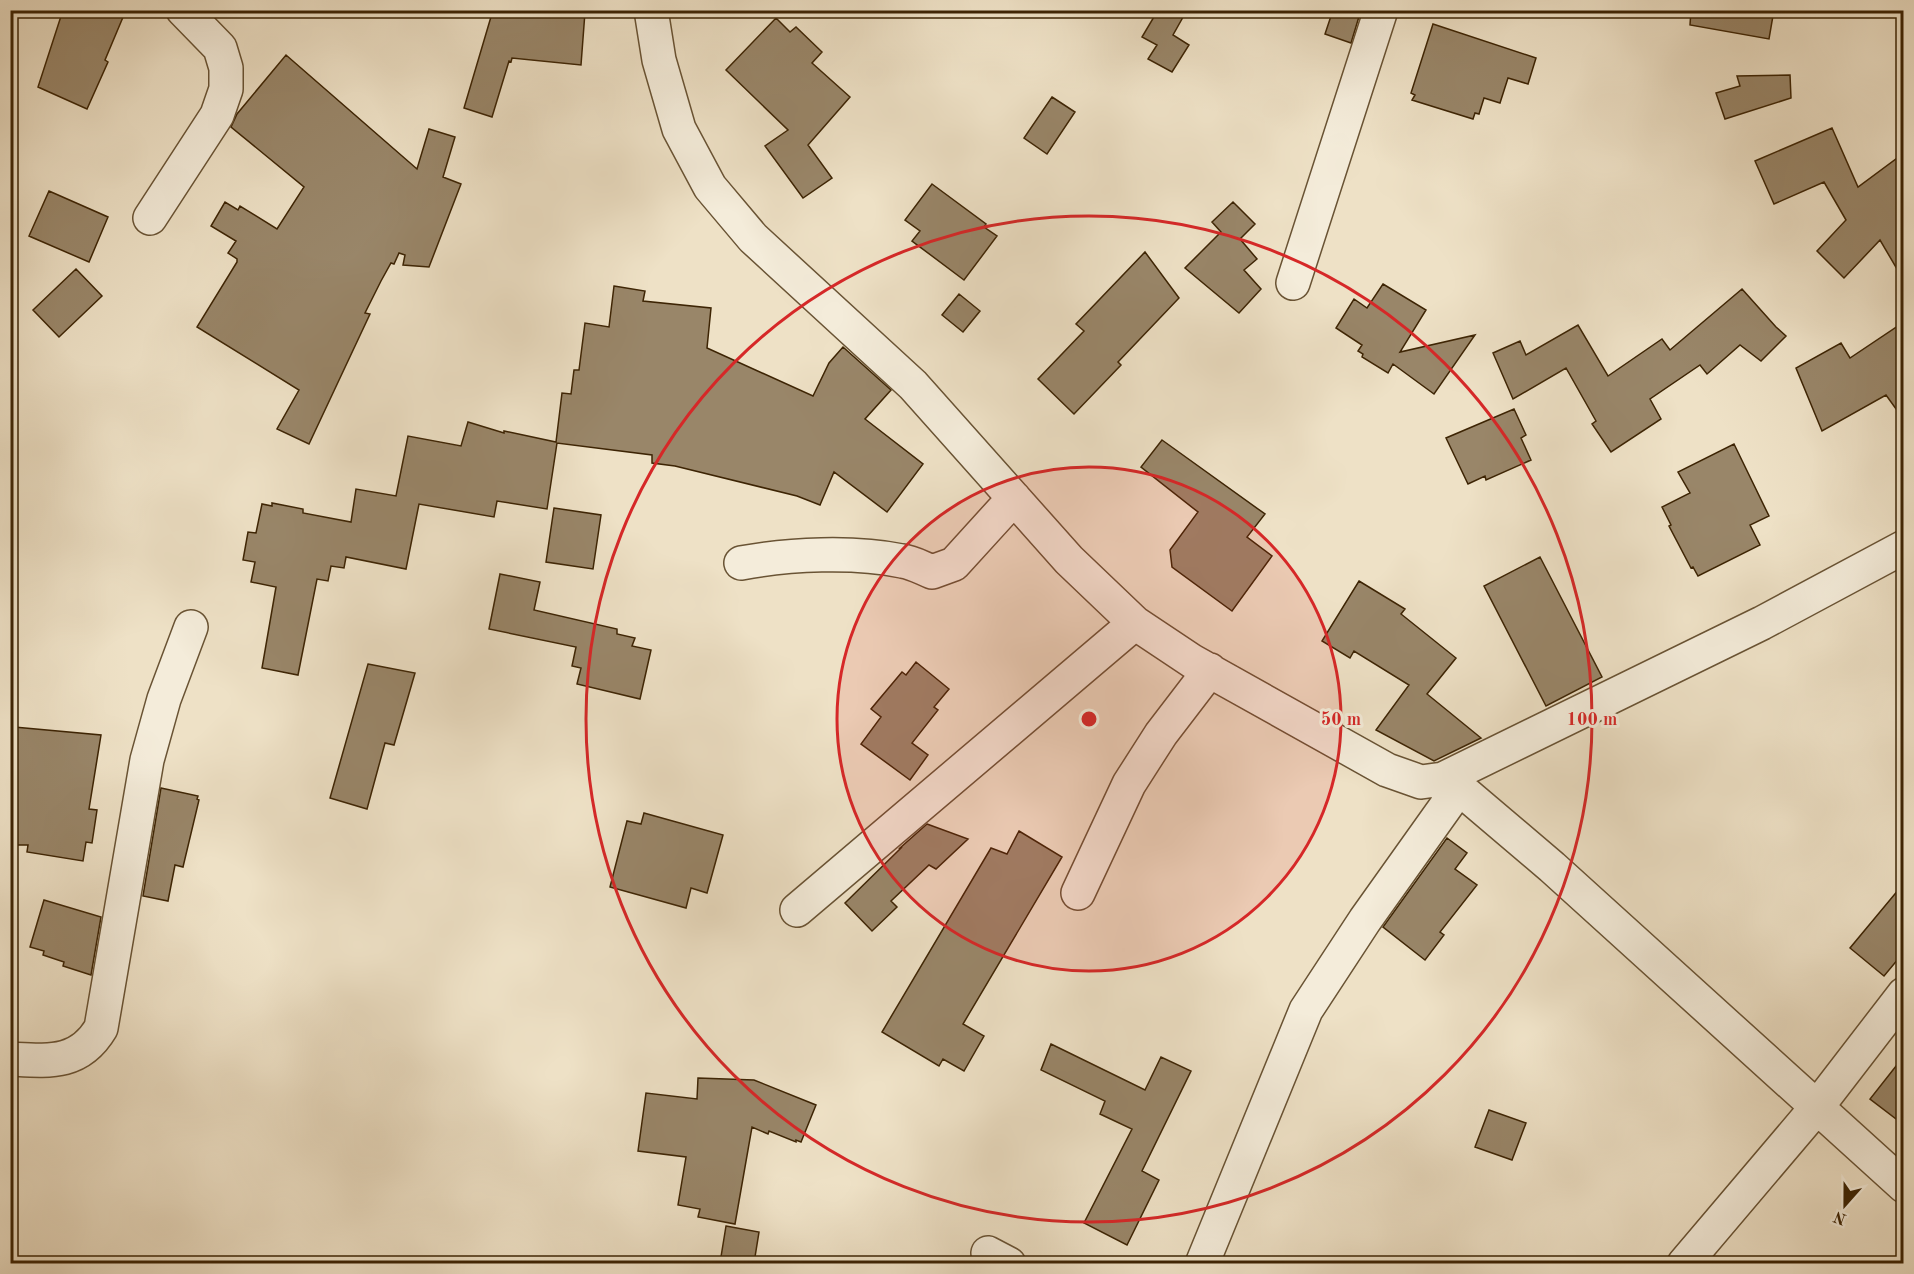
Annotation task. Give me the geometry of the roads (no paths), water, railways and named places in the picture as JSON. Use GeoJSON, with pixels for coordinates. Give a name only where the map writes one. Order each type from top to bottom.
{"type":"FeatureCollection","features":[{"type":"Feature","properties":{"kind":"street"},"geometry":{"type":"LineString","coordinates":[[150,218],[217,115],[226,89],[226,68],[220,48],[183,10]]}},
{"type":"Feature","properties":{"kind":"street"},"geometry":{"type":"LineString","coordinates":[[651,10],[659,60],[679,129],[710,187],[753,238],[913,385],[1069,560],[1135,622],[1210,670],[1387,770],[1420,782],[1451,784],[1552,867],[1904,1186]]}},
{"type":"Feature","properties":{"kind":"street"},"geometry":{"type":"LineString","coordinates":[[1293,283],[1381,10]]}},
{"type":"Feature","properties":{"kind":"street"},"geometry":{"type":"LineString","coordinates":[[741,563],[771,557],[860,555],[904,561],[932,572],[954,564],[1014,498]]}},
{"type":"Feature","properties":{"kind":"street"},"geometry":{"type":"LineString","coordinates":[[1202,1263],[1306,1010],[1451,784],[1904,547]]}},
{"type":"Feature","properties":{"kind":"street"},"geometry":{"type":"LineString","coordinates":[[797,910],[1135,622]]}},
{"type":"Feature","properties":{"kind":"street"},"geometry":{"type":"LineString","coordinates":[[10,1059],[52,1061],[77,1053],[92,1043],[101,1028],[147,760],[164,699],[190,627]]}},
{"type":"Feature","properties":{"kind":"street"},"geometry":{"type":"LineString","coordinates":[[1078,893],[1129,784],[1161,734],[1210,670]]}},
{"type":"Feature","properties":{"kind":"street"},"geometry":{"type":"LineString","coordinates":[[1684,1263],[1817,1107],[1904,994]]}}]}
